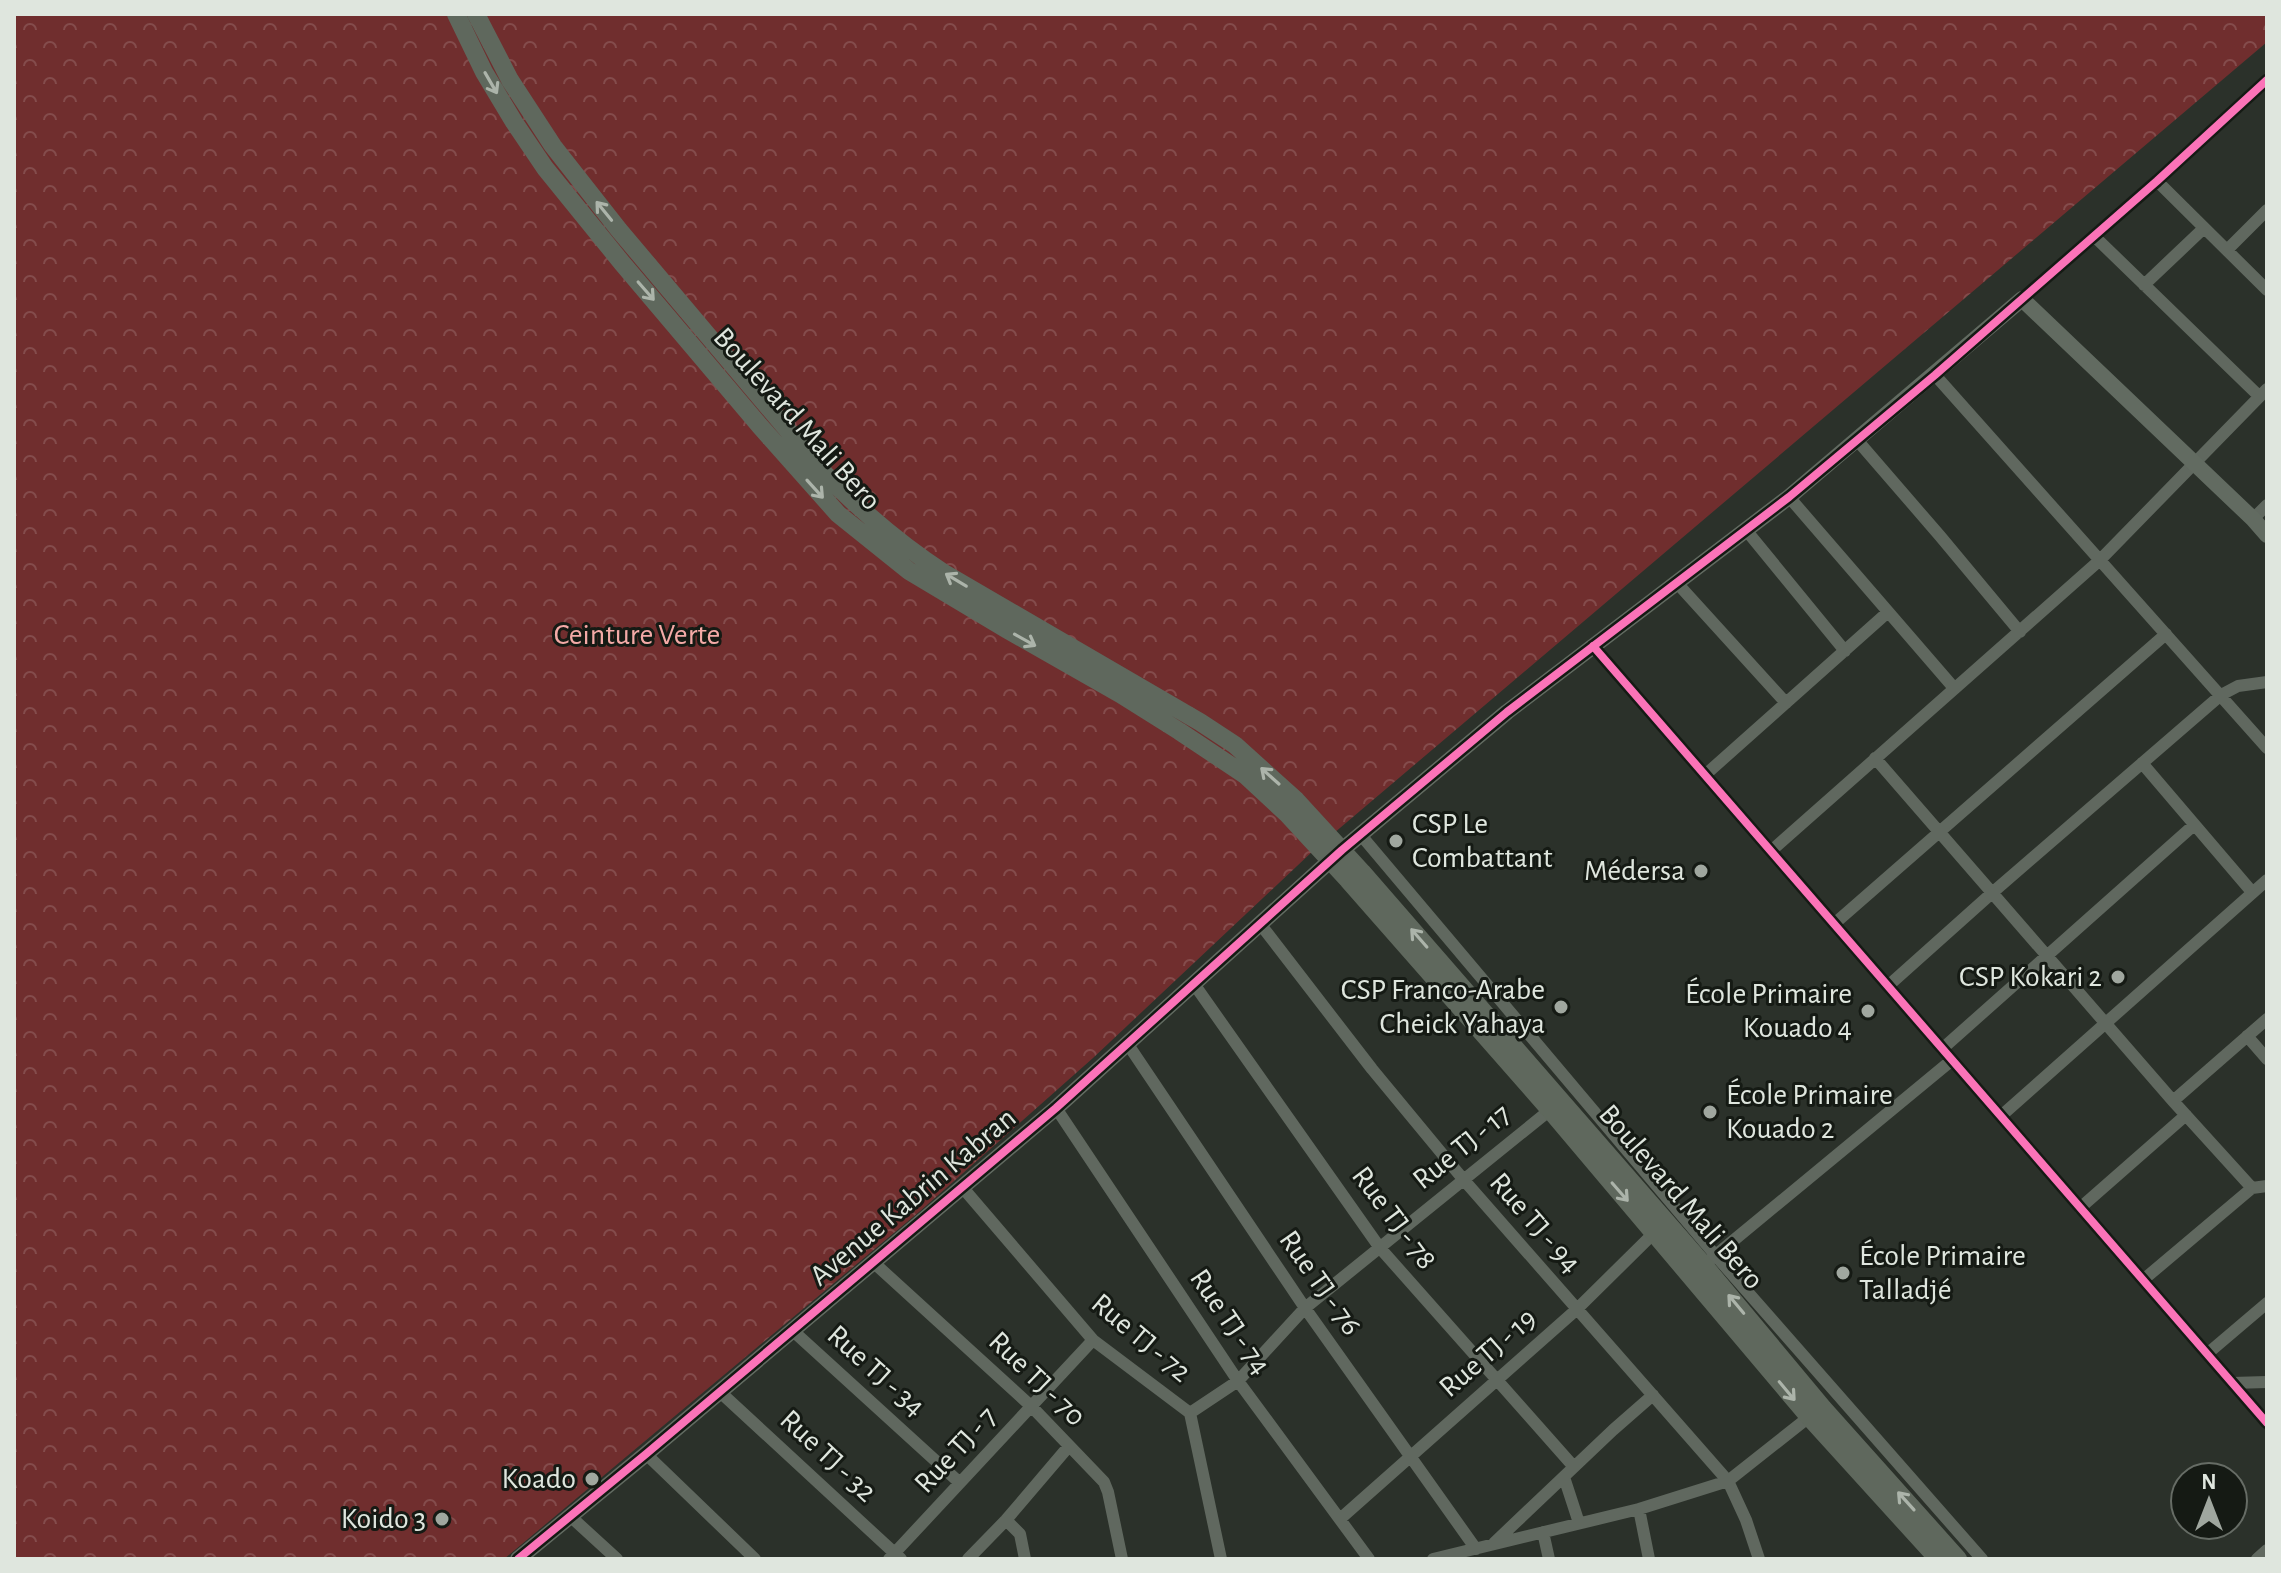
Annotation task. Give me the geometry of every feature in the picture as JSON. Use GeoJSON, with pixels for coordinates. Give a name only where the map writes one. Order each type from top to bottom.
{"type":"FeatureCollection","features":[{"type":"Feature","properties":{"kind":"main road","name":"Boulevard Mali Bero"},"geometry":{"type":"LineString","coordinates":[[456,14],[495,91],[545,168],[622,263],[838,514],[909,571],[1156,716],[1245,775],[1320,837]]}},
{"type":"Feature","properties":{"kind":"main road","name":"Boulevard Mali Bero"},"geometry":{"type":"LineString","coordinates":[[476,14],[529,112],[586,189],[849,499],[905,548],[944,573],[1142,687],[1235,745],[1296,800],[1320,837]]}},
{"type":"Feature","properties":{"kind":"main road"},"geometry":{"type":"LineString","coordinates":[[1320,837],[1355,876]]}},
{"type":"Feature","properties":{"kind":"main road","name":"Boulevard Mali Bero"},"geometry":{"type":"LineString","coordinates":[[1355,876],[1386,899],[1660,1226],[1809,1417],[1938,1559]]}},
{"type":"Feature","properties":{"kind":"main road","name":"Boulevard Mali Bero"},"geometry":{"type":"LineString","coordinates":[[1355,876],[1550,1110],[1660,1226],[1710,1260],[1823,1408],[1958,1559]]}},
{"type":"Feature","properties":{"kind":"street"},"geometry":{"type":"LineString","coordinates":[[2267,80],[2095,237],[2022,299],[2267,535]]}},
{"type":"Feature","properties":{"kind":"street"},"geometry":{"type":"LineString","coordinates":[[2157,181],[2267,290]]}},
{"type":"Feature","properties":{"kind":"street"},"geometry":{"type":"LineString","coordinates":[[2227,250],[2267,210]]}},
{"type":"Feature","properties":{"kind":"street"},"geometry":{"type":"LineString","coordinates":[[2144,285],[2204,228]]}},
{"type":"Feature","properties":{"kind":"street"},"geometry":{"type":"LineString","coordinates":[[1771,851],[2100,560],[2263,392],[2095,237]]}},
{"type":"Feature","properties":{"kind":"street","name":"Avenue Kabrin Kabran"},"geometry":{"type":"LineString","coordinates":[[518,1559],[1056,1108],[1360,834],[1507,712],[1789,497],[2022,299]]}},
{"type":"Feature","properties":{"kind":"street"},"geometry":{"type":"LineString","coordinates":[[1935,375],[2267,748]]}},
{"type":"Feature","properties":{"kind":"street"},"geometry":{"type":"LineString","coordinates":[[1857,440],[2020,632]]}},
{"type":"Feature","properties":{"kind":"street"},"geometry":{"type":"LineString","coordinates":[[1789,497],[1954,688]]}},
{"type":"Feature","properties":{"kind":"street"},"geometry":{"type":"LineString","coordinates":[[2253,519],[2267,505]]}},
{"type":"Feature","properties":{"kind":"street"},"geometry":{"type":"LineString","coordinates":[[1746,530],[1845,651]]}},
{"type":"Feature","properties":{"kind":"street"},"geometry":{"type":"LineString","coordinates":[[1677,583],[1786,703]]}},
{"type":"Feature","properties":{"kind":"street"},"geometry":{"type":"LineString","coordinates":[[1705,775],[1888,612]]}},
{"type":"Feature","properties":{"kind":"street"},"geometry":{"type":"LineString","coordinates":[[1834,924],[2166,634]]}},
{"type":"Feature","properties":{"kind":"street"},"geometry":{"type":"LineString","coordinates":[[1593,646],[2267,1423]]}},
{"type":"Feature","properties":{"kind":"street"},"geometry":{"type":"LineString","coordinates":[[1888,986],[2221,695],[2238,686],[2267,682]]}},
{"type":"Feature","properties":{"kind":"street"},"geometry":{"type":"LineString","coordinates":[[1875,758],[2252,1188]]}},
{"type":"Feature","properties":{"kind":"street"},"geometry":{"type":"LineString","coordinates":[[2142,763],[2252,892]]}},
{"type":"Feature","properties":{"kind":"street"},"geometry":{"type":"LineString","coordinates":[[1942,1049],[2194,825]]}},
{"type":"Feature","properties":{"kind":"street"},"geometry":{"type":"LineString","coordinates":[[1360,834],[1710,1260],[1982,1559]]}},
{"type":"Feature","properties":{"kind":"street"},"geometry":{"type":"LineString","coordinates":[[2001,1116],[2267,880]]}},
{"type":"Feature","properties":{"kind":"street"},"geometry":{"type":"LineString","coordinates":[[1386,899],[1403,885]]}},
{"type":"Feature","properties":{"kind":"street","name":"Rue TJ - 94"},"geometry":{"type":"LineString","coordinates":[[1261,925],[1372,1069],[1463,1179],[1728,1481],[1759,1559]]}},
{"type":"Feature","properties":{"kind":"street","name":"Rue TJ - 78"},"geometry":{"type":"LineString","coordinates":[[1194,984],[1380,1248],[1574,1467]]}},
{"type":"Feature","properties":{"kind":"street"},"geometry":{"type":"LineString","coordinates":[[2173,1101],[2267,1019]]}},
{"type":"Feature","properties":{"kind":"street"},"geometry":{"type":"LineString","coordinates":[[2247,1036],[2267,1059]]}},
{"type":"Feature","properties":{"kind":"street","name":"Rue TJ - 76"},"geometry":{"type":"LineString","coordinates":[[1127,1043],[1305,1308],[1476,1549]]}},
{"type":"Feature","properties":{"kind":"street"},"geometry":{"type":"LineString","coordinates":[[1710,1260],[1952,1060]]}},
{"type":"Feature","properties":{"kind":"street","name":"Rue TJ - 74"},"geometry":{"type":"LineString","coordinates":[[1056,1108],[1238,1381],[1369,1559]]}},
{"type":"Feature","properties":{"kind":"street","name":"Rue TJ - 17"},"geometry":{"type":"LineString","coordinates":[[1190,1413],[1238,1381],[1305,1308],[1550,1110]]}},
{"type":"Feature","properties":{"kind":"street"},"geometry":{"type":"LineString","coordinates":[[2080,1208],[2186,1115]]}},
{"type":"Feature","properties":{"kind":"street"},"geometry":{"type":"LineString","coordinates":[[2143,1280],[2252,1188],[2267,1186]]}},
{"type":"Feature","properties":{"kind":"street","name":"Rue TJ - 72"},"geometry":{"type":"LineString","coordinates":[[963,1188],[1093,1340],[1190,1413],[1221,1559]]}},
{"type":"Feature","properties":{"kind":"street","name":"Rue TJ - 19"},"geometry":{"type":"LineString","coordinates":[[1340,1519],[1576,1310],[1660,1226]]}},
{"type":"Feature","properties":{"kind":"street","name":"Rue TJ - 70"},"geometry":{"type":"LineString","coordinates":[[873,1262],[1032,1407],[1104,1482],[1122,1559]]}},
{"type":"Feature","properties":{"kind":"street"},"geometry":{"type":"LineString","coordinates":[[2207,1354],[2267,1303]]}},
{"type":"Feature","properties":{"kind":"street","name":"Rue TJ - 34"},"geometry":{"type":"LineString","coordinates":[[792,1330],[960,1483]]}},
{"type":"Feature","properties":{"kind":"street","name":"Rue TJ - 7"},"geometry":{"type":"LineString","coordinates":[[895,1557],[1093,1340]]}},
{"type":"Feature","properties":{"kind":"street"},"geometry":{"type":"LineString","coordinates":[[2232,1383],[2267,1382]]}},
{"type":"Feature","properties":{"kind":"street","name":"Rue TJ - 32"},"geometry":{"type":"LineString","coordinates":[[719,1391],[895,1557]]}},
{"type":"Feature","properties":{"kind":"street"},"geometry":{"type":"LineString","coordinates":[[1491,1545],[1653,1395]]}},
{"type":"Feature","properties":{"kind":"street"},"geometry":{"type":"LineString","coordinates":[[1434,1559],[1639,1509],[1728,1481],[1809,1417]]}},
{"type":"Feature","properties":{"kind":"street"},"geometry":{"type":"LineString","coordinates":[[968,1559],[1069,1446]]}},
{"type":"Feature","properties":{"kind":"street"},"geometry":{"type":"LineString","coordinates":[[646,1454],[755,1559]]}},
{"type":"Feature","properties":{"kind":"street"},"geometry":{"type":"LineString","coordinates":[[1564,1477],[1579,1523]]}},
{"type":"Feature","properties":{"kind":"street"},"geometry":{"type":"LineString","coordinates":[[1639,1509],[1649,1559]]}},
{"type":"Feature","properties":{"kind":"street"},"geometry":{"type":"LineString","coordinates":[[570,1516],[617,1559]]}},
{"type":"Feature","properties":{"kind":"street"},"geometry":{"type":"LineString","coordinates":[[1006,1520],[1020,1534],[1025,1559]]}},
{"type":"Feature","properties":{"kind":"street"},"geometry":{"type":"LineString","coordinates":[[1543,1532],[1549,1559]]}},
{"type":"Feature","properties":{"kind":"street"},"geometry":{"type":"LineString","coordinates":[[2257,1559],[2267,1550]]}},
{"type":"Feature","properties":{"kind":"green space","name":"Ceinture Verte"},"geometry":{"type":"Polygon","coordinates":[[[14,14],[2267,14],[2267,42],[1314,850],[1093,1058],[919,1212],[504,1559],[14,1559],[14,14]]]}},
{"type":"Feature","properties":{"kind":"cycle path"},"geometry":{"type":"LineString","coordinates":[[518,1559],[1056,1108],[1342,850],[1507,712],[1789,497],[1935,375],[2157,181],[2267,80]]}},
{"type":"Feature","properties":{"kind":"cycle path"},"geometry":{"type":"LineString","coordinates":[[1593,646],[2267,1423]]}},
{"type":"Feature","properties":{"kind":"place","name":"CSP Le Combattant"},"geometry":{"type":"Point","coordinates":[1396,841]}},
{"type":"Feature","properties":{"kind":"place","name":"Médersa"},"geometry":{"type":"Point","coordinates":[1701,871]}},
{"type":"Feature","properties":{"kind":"place","name":"CSP Kokari 2"},"geometry":{"type":"Point","coordinates":[2118,977]}},
{"type":"Feature","properties":{"kind":"place","name":"CSP Franco-Arabe Cheick Yahaya"},"geometry":{"type":"Point","coordinates":[1561,1007]}},
{"type":"Feature","properties":{"kind":"place","name":"École Primaire Kouado 4"},"geometry":{"type":"Point","coordinates":[1868,1011]}},
{"type":"Feature","properties":{"kind":"place","name":"École Primaire Kouado 2"},"geometry":{"type":"Point","coordinates":[1710,1112]}},
{"type":"Feature","properties":{"kind":"place","name":"École Primaire Talladjé"},"geometry":{"type":"Point","coordinates":[1843,1273]}},
{"type":"Feature","properties":{"kind":"place","name":"Koado"},"geometry":{"type":"Point","coordinates":[592,1479]}},
{"type":"Feature","properties":{"kind":"place","name":"Koido 3"},"geometry":{"type":"Point","coordinates":[442,1519]}}]}
